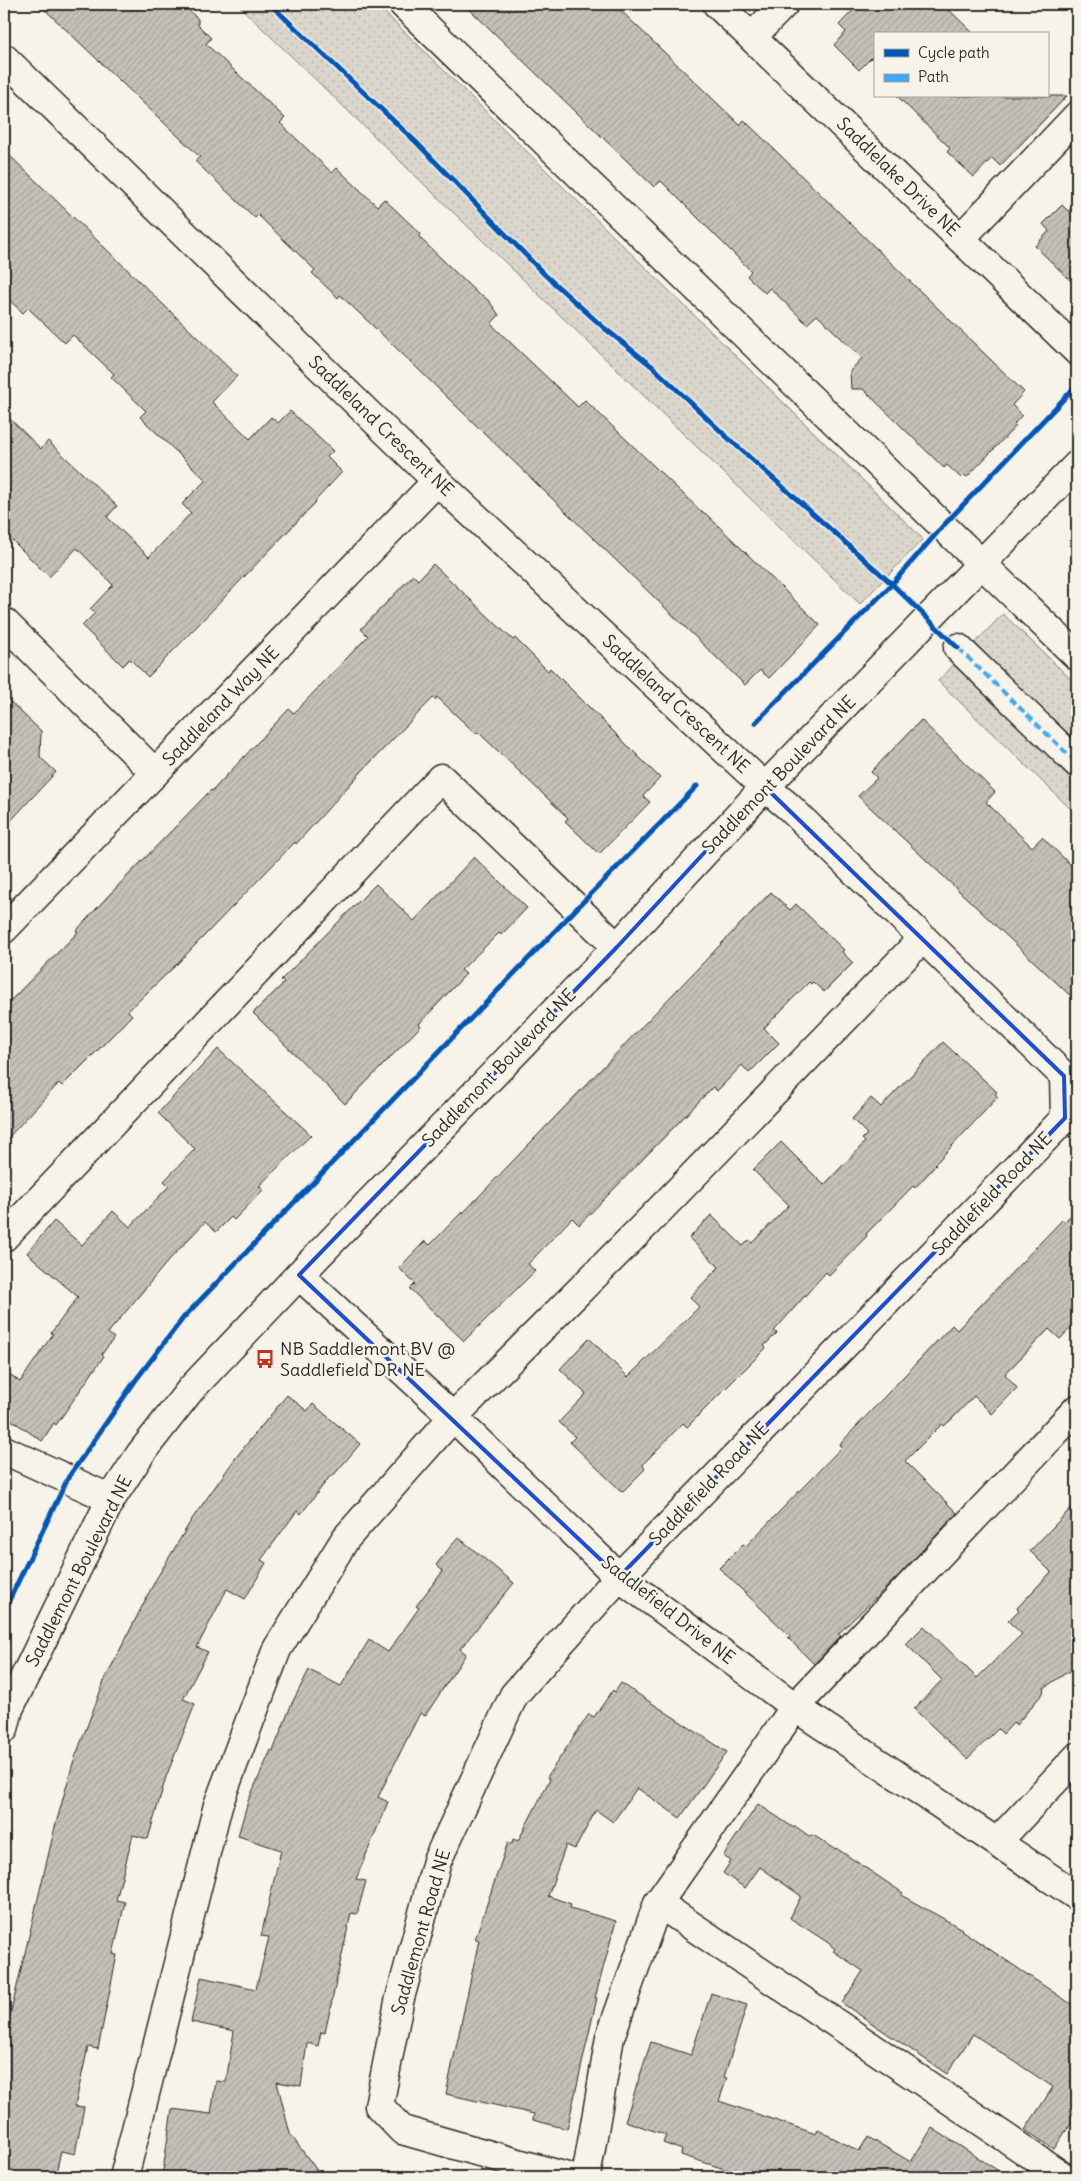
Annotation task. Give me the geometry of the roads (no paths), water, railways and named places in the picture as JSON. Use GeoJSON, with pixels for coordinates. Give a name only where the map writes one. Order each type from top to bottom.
{"type":"FeatureCollection","features":[{"type":"Feature","properties":{"kind":"street"},"geometry":{"type":"LineString","coordinates":[[403,4],[1077,656]]}},
{"type":"Feature","properties":{"kind":"street","name":"Saddlelake Drive NE"},"geometry":{"type":"LineString","coordinates":[[717,4],[1077,351]]}},
{"type":"Feature","properties":{"kind":"street"},"geometry":{"type":"LineString","coordinates":[[752,37],[784,4]]}},
{"type":"Feature","properties":{"kind":"street","name":"Saddleland Crescent NE"},"geometry":{"type":"LineString","coordinates":[[4,58],[437,481],[765,788]]}},
{"type":"Feature","properties":{"kind":"street"},"geometry":{"type":"LineString","coordinates":[[960,238],[1077,116]]}},
{"type":"Feature","properties":{"kind":"street","name":"Saddlemont Boulevard NE"},"geometry":{"type":"LineString","coordinates":[[6,1715],[111,1499],[141,1453],[191,1389],[617,947],[765,788],[1077,466]]}},
{"type":"Feature","properties":{"kind":"street","name":"Saddleland Way NE"},"geometry":{"type":"LineString","coordinates":[[4,929],[437,481]]}},
{"type":"Feature","properties":{"kind":"street"},"geometry":{"type":"LineString","coordinates":[[4,622],[155,773]]}},
{"type":"Feature","properties":{"kind":"street"},"geometry":{"type":"LineString","coordinates":[[958,648],[1077,763]]}},
{"type":"Feature","properties":{"kind":"street"},"geometry":{"type":"LineString","coordinates":[[4,1237],[441,778],[617,947]]}},
{"type":"Feature","properties":{"kind":"street","name":"Saddlefield Road NE"},"geometry":{"type":"LineString","coordinates":[[619,1576],[1065,1118],[1064,1076],[789,807],[765,788]]}},
{"type":"Feature","properties":{"kind":"street"},"geometry":{"type":"LineString","coordinates":[[124,2177],[218,1805],[277,1649],[346,1538],[453,1417],[662,1208],[923,938]]}},
{"type":"Feature","properties":{"kind":"street","name":"Saddlefield Drive NE"},"geometry":{"type":"LineString","coordinates":[[299,1275],[453,1417],[619,1576],[795,1707],[1077,1896]]}},
{"type":"Feature","properties":{"kind":"street"},"geometry":{"type":"LineString","coordinates":[[586,2177],[610,2038],[658,1903],[795,1707],[1077,1409]]}},
{"type":"Feature","properties":{"kind":"street"},"geometry":{"type":"LineString","coordinates":[[4,1450],[111,1499]]}},
{"type":"Feature","properties":{"kind":"street","name":"Saddlemont Road NE"},"geometry":{"type":"LineString","coordinates":[[567,2177],[402,2130],[379,2106],[399,2002],[437,1862],[514,1695],[619,1576]]}},
{"type":"Feature","properties":{"kind":"street"},"geometry":{"type":"LineString","coordinates":[[997,1842],[1077,1757]]}},
{"type":"Feature","properties":{"kind":"street"},"geometry":{"type":"LineString","coordinates":[[658,1903],[1064,2177]]}},
{"type":"Feature","properties":{"kind":"place","name":"NB Saddlemont BV @ Saddlefield DR NE"},"geometry":{"type":"Point","coordinates":[265,1359]}}]}
